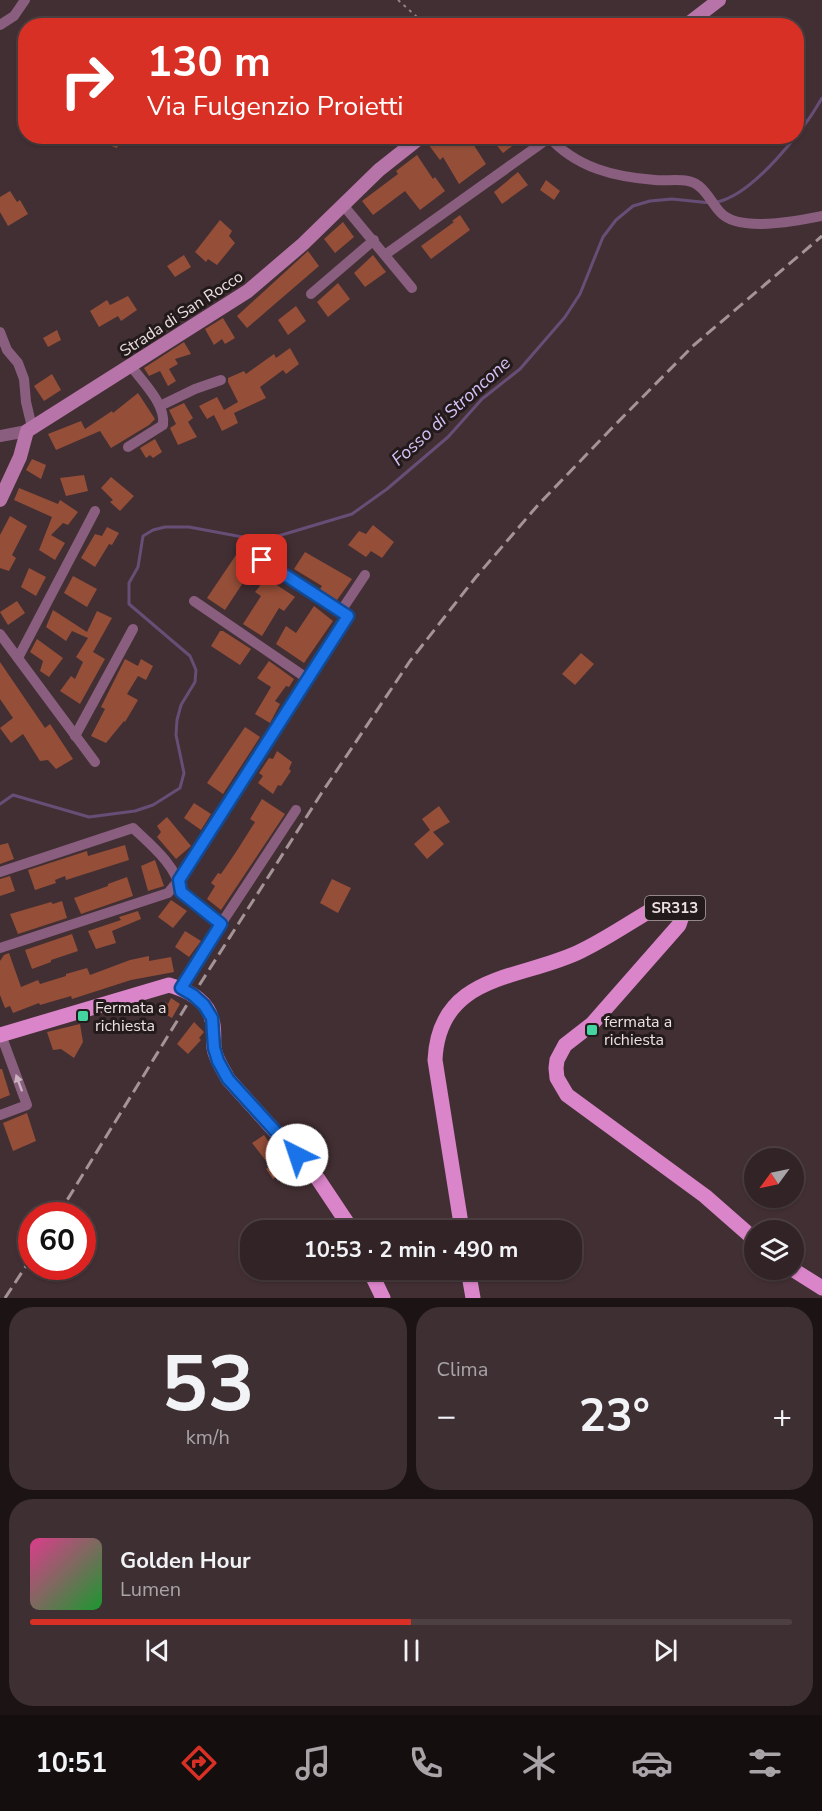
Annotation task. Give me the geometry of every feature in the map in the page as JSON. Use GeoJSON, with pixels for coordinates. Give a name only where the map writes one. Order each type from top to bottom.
{"type":"FeatureCollection","features":[{"type":"Feature","properties":{"kind":"main road"},"geometry":{"type":"LineString","coordinates":[[696,18],[719,0]]}},
{"type":"Feature","properties":{"kind":"main road","name":"Strada di San Rocco"},"geometry":{"type":"LineString","coordinates":[[30,429],[248,291],[303,244],[379,170],[412,144]]}},
{"type":"Feature","properties":{"kind":"main road"},"geometry":{"type":"LineString","coordinates":[[0,500],[30,429]]}},
{"type":"Feature","properties":{"kind":"main road","name":"SR313"},"geometry":{"type":"LineString","coordinates":[[460,1220],[435,1060],[440,1027],[466,996],[484,984],[581,951],[653,909],[662,907],[677,909],[681,919],[679,925],[592,1024],[565,1045],[557,1060],[557,1078],[567,1095],[705,1196],[744,1230]]}},
{"type":"Feature","properties":{"kind":"main road"},"geometry":{"type":"LineString","coordinates":[[0,1034],[169,985],[181,988],[204,1005],[212,1018],[214,1048],[228,1079],[318,1179],[345,1220]]}},
{"type":"Feature","properties":{"kind":"main road"},"geometry":{"type":"LineString","coordinates":[[804,1277],[822,1288]]}},
{"type":"Feature","properties":{"kind":"main road"},"geometry":{"type":"LineString","coordinates":[[374,1280],[383,1298]]}},
{"type":"Feature","properties":{"kind":"main road"},"geometry":{"type":"LineString","coordinates":[[470,1280],[473,1298]]}},
{"type":"Feature","properties":{"kind":"street"},"geometry":{"type":"LineString","coordinates":[[0,25],[14,16],[25,0]]}},
{"type":"Feature","properties":{"kind":"street"},"geometry":{"type":"LineString","coordinates":[[386,254],[538,144]]}},
{"type":"Feature","properties":{"kind":"street"},"geometry":{"type":"LineString","coordinates":[[556,144],[581,163],[600,171],[655,180],[687,181],[698,185],[720,213],[730,220],[763,223],[788,222],[822,216]]}},
{"type":"Feature","properties":{"kind":"street"},"geometry":{"type":"LineString","coordinates":[[343,205],[412,288]]}},
{"type":"Feature","properties":{"kind":"street"},"geometry":{"type":"LineString","coordinates":[[311,294],[374,240]]}},
{"type":"Feature","properties":{"kind":"street"},"geometry":{"type":"LineString","coordinates":[[0,332],[7,350],[18,363],[24,379],[30,429],[0,436]]}},
{"type":"Feature","properties":{"kind":"street"},"geometry":{"type":"LineString","coordinates":[[128,447],[163,425],[164,418],[160,406],[130,365]]}},
{"type":"Feature","properties":{"kind":"street"},"geometry":{"type":"LineString","coordinates":[[160,406],[195,389],[221,380]]}},
{"type":"Feature","properties":{"kind":"street"},"geometry":{"type":"LineString","coordinates":[[18,658],[95,511]]}},
{"type":"Feature","properties":{"kind":"street"},"geometry":{"type":"LineString","coordinates":[[262,560],[345,614]]}},
{"type":"Feature","properties":{"kind":"street"},"geometry":{"type":"LineString","coordinates":[[0,948],[168,894],[308,679],[365,575]]}},
{"type":"Feature","properties":{"kind":"street"},"geometry":{"type":"LineString","coordinates":[[194,602],[308,679]]}},
{"type":"Feature","properties":{"kind":"street"},"geometry":{"type":"LineString","coordinates":[[75,736],[133,628]]}},
{"type":"Feature","properties":{"kind":"street"},"geometry":{"type":"LineString","coordinates":[[0,634],[95,762]]}},
{"type":"Feature","properties":{"kind":"street"},"geometry":{"type":"LineString","coordinates":[[181,988],[296,810]]}},
{"type":"Feature","properties":{"kind":"street"},"geometry":{"type":"LineString","coordinates":[[0,872],[133,828],[155,849],[179,880],[181,892],[221,924]]}},
{"type":"Feature","properties":{"kind":"street"},"geometry":{"type":"LineString","coordinates":[[0,1034],[27,1105],[0,1115]]}},
{"type":"Feature","properties":{"kind":"path"},"geometry":{"type":"LineString","coordinates":[[398,0],[419,18]]}},
{"type":"Feature","properties":{"kind":"building"},"geometry":{"type":"Polygon","coordinates":[[[106,144],[119,144],[117,148],[106,144]]]}},
{"type":"Feature","properties":{"kind":"building"},"geometry":{"type":"Polygon","coordinates":[[[428,144],[473,144],[486,164],[459,184],[443,157],[440,160],[428,144]]]}},
{"type":"Feature","properties":{"kind":"building"},"geometry":{"type":"Polygon","coordinates":[[[496,144],[515,144],[503,153],[496,144]]]}},
{"type":"Feature","properties":{"kind":"building"},"geometry":{"type":"Polygon","coordinates":[[[417,155],[433,179],[435,177],[445,191],[420,210],[405,191],[373,215],[362,201],[398,174],[396,171],[417,155]]]}},
{"type":"Feature","properties":{"kind":"building"},"geometry":{"type":"Polygon","coordinates":[[[518,172],[528,185],[502,204],[494,192],[518,172]]]}},
{"type":"Feature","properties":{"kind":"building"},"geometry":{"type":"Polygon","coordinates":[[[546,180],[560,191],[554,200],[540,190],[546,180]]]}},
{"type":"Feature","properties":{"kind":"building"},"geometry":{"type":"Polygon","coordinates":[[[10,191],[17,202],[20,200],[28,214],[8,226],[0,212],[0,197],[10,191]]]}},
{"type":"Feature","properties":{"kind":"building"},"geometry":{"type":"Polygon","coordinates":[[[460,215],[470,230],[431,259],[421,246],[460,215]]]}},
{"type":"Feature","properties":{"kind":"building"},"geometry":{"type":"Polygon","coordinates":[[[220,220],[232,231],[229,236],[235,243],[217,265],[208,259],[206,262],[195,252],[220,220]]]}},
{"type":"Feature","properties":{"kind":"building"},"geometry":{"type":"Polygon","coordinates":[[[343,222],[354,237],[335,253],[324,239],[343,222]]]}},
{"type":"Feature","properties":{"kind":"building"},"geometry":{"type":"Polygon","coordinates":[[[308,251],[319,266],[247,328],[237,316],[308,251]]]}},
{"type":"Feature","properties":{"kind":"building"},"geometry":{"type":"Polygon","coordinates":[[[184,255],[191,267],[175,277],[167,266],[184,255]]]}},
{"type":"Feature","properties":{"kind":"building"},"geometry":{"type":"Polygon","coordinates":[[[373,255],[386,272],[365,287],[354,273],[373,255]]]}},
{"type":"Feature","properties":{"kind":"building"},"geometry":{"type":"Polygon","coordinates":[[[338,283],[350,299],[328,317],[317,302],[338,283]]]}},
{"type":"Feature","properties":{"kind":"building"},"geometry":{"type":"Polygon","coordinates":[[[128,296],[137,310],[121,321],[118,316],[99,327],[90,311],[107,300],[110,305],[128,296]]]}},
{"type":"Feature","properties":{"kind":"building"},"geometry":{"type":"Polygon","coordinates":[[[296,306],[306,321],[288,335],[278,320],[296,306]]]}},
{"type":"Feature","properties":{"kind":"building"},"geometry":{"type":"Polygon","coordinates":[[[223,318],[235,338],[225,344],[222,339],[214,345],[205,329],[223,318]]]}},
{"type":"Feature","properties":{"kind":"building"},"geometry":{"type":"Polygon","coordinates":[[[57,330],[61,340],[48,347],[43,338],[57,330]]]}},
{"type":"Feature","properties":{"kind":"building"},"geometry":{"type":"Polygon","coordinates":[[[184,342],[191,354],[175,359],[178,364],[169,369],[176,381],[168,386],[160,371],[149,376],[144,368],[184,342]]]}},
{"type":"Feature","properties":{"kind":"building"},"geometry":{"type":"Polygon","coordinates":[[[290,348],[299,364],[286,374],[283,370],[260,387],[266,398],[234,413],[238,423],[222,431],[214,415],[207,419],[199,406],[217,397],[224,410],[238,402],[228,378],[244,371],[246,374],[274,354],[276,358],[290,348]]]}},
{"type":"Feature","properties":{"kind":"building"},"geometry":{"type":"Polygon","coordinates":[[[52,374],[61,390],[44,401],[34,386],[52,374]]]}},
{"type":"Feature","properties":{"kind":"building"},"geometry":{"type":"Polygon","coordinates":[[[138,393],[155,419],[149,425],[111,448],[100,431],[56,450],[48,434],[81,421],[85,429],[112,411],[113,413],[138,393]]]}},
{"type":"Feature","properties":{"kind":"building"},"geometry":{"type":"Polygon","coordinates":[[[184,403],[193,418],[188,422],[197,437],[178,445],[170,428],[176,424],[169,410],[184,403]]]}},
{"type":"Feature","properties":{"kind":"building"},"geometry":{"type":"Polygon","coordinates":[[[155,439],[162,452],[153,458],[150,455],[146,458],[140,448],[155,439]]]}},
{"type":"Feature","properties":{"kind":"building"},"geometry":{"type":"Polygon","coordinates":[[[32,459],[46,465],[41,479],[26,470],[32,459]]]}},
{"type":"Feature","properties":{"kind":"building"},"geometry":{"type":"Polygon","coordinates":[[[84,475],[88,491],[66,496],[60,478],[84,475]]]}},
{"type":"Feature","properties":{"kind":"building"},"geometry":{"type":"Polygon","coordinates":[[[111,477],[134,496],[120,511],[110,502],[113,500],[101,488],[111,477]]]}},
{"type":"Feature","properties":{"kind":"building"},"geometry":{"type":"Polygon","coordinates":[[[19,488],[58,504],[60,500],[78,512],[68,525],[63,523],[51,535],[65,543],[55,560],[39,550],[52,517],[14,500],[19,488]]]}},
{"type":"Feature","properties":{"kind":"building"},"geometry":{"type":"Polygon","coordinates":[[[10,516],[27,526],[12,555],[16,558],[9,571],[0,568],[0,535],[10,516]]]}},
{"type":"Feature","properties":{"kind":"building"},"geometry":{"type":"Polygon","coordinates":[[[373,525],[394,542],[382,558],[371,551],[366,557],[348,545],[359,531],[366,534],[373,525]]]}},
{"type":"Feature","properties":{"kind":"building"},"geometry":{"type":"Polygon","coordinates":[[[107,527],[119,533],[112,545],[109,544],[95,567],[81,558],[95,534],[102,536],[107,527]]]}},
{"type":"Feature","properties":{"kind":"building"},"geometry":{"type":"Polygon","coordinates":[[[305,552],[352,579],[337,600],[320,589],[322,586],[294,569],[305,552]]]}},
{"type":"Feature","properties":{"kind":"building"},"geometry":{"type":"Polygon","coordinates":[[[236,555],[254,566],[225,610],[207,598],[236,555]]]}},
{"type":"Feature","properties":{"kind":"building"},"geometry":{"type":"Polygon","coordinates":[[[29,568],[46,577],[36,596],[21,587],[29,568]]]}},
{"type":"Feature","properties":{"kind":"building"},"geometry":{"type":"Polygon","coordinates":[[[73,576],[97,589],[87,607],[64,593],[73,576]]]}},
{"type":"Feature","properties":{"kind":"building"},"geometry":{"type":"Polygon","coordinates":[[[266,578],[295,597],[284,611],[279,608],[262,636],[243,624],[261,596],[255,592],[266,578]]]}},
{"type":"Feature","properties":{"kind":"building"},"geometry":{"type":"Polygon","coordinates":[[[17,601],[25,613],[8,625],[0,612],[17,601]]]}},
{"type":"Feature","properties":{"kind":"building"},"geometry":{"type":"Polygon","coordinates":[[[314,606],[333,621],[304,663],[276,644],[286,626],[296,633],[314,606]]]}},
{"type":"Feature","properties":{"kind":"building"},"geometry":{"type":"Polygon","coordinates":[[[53,610],[87,632],[97,611],[112,618],[93,652],[105,659],[80,704],[60,691],[71,676],[75,679],[83,662],[76,657],[88,638],[72,631],[66,641],[46,627],[53,610]]]}},
{"type":"Feature","properties":{"kind":"building"},"geometry":{"type":"Polygon","coordinates":[[[220,631],[251,649],[240,665],[211,646],[220,631]]]}},
{"type":"Feature","properties":{"kind":"building"},"geometry":{"type":"Polygon","coordinates":[[[37,639],[63,658],[49,677],[40,671],[43,661],[30,652],[37,639]]]}},
{"type":"Feature","properties":{"kind":"building"},"geometry":{"type":"Polygon","coordinates":[[[581,653],[594,664],[575,685],[562,674],[581,653]]]}},
{"type":"Feature","properties":{"kind":"building"},"geometry":{"type":"Polygon","coordinates":[[[125,659],[138,666],[141,659],[153,666],[146,680],[138,676],[127,694],[138,700],[125,722],[106,743],[91,736],[105,709],[101,707],[125,659]]]}},
{"type":"Feature","properties":{"kind":"building"},"geometry":{"type":"Polygon","coordinates":[[[269,661],[294,679],[275,701],[280,704],[270,723],[255,714],[271,687],[257,678],[269,661]]]}},
{"type":"Feature","properties":{"kind":"building"},"geometry":{"type":"Polygon","coordinates":[[[0,662],[45,728],[50,724],[73,759],[56,769],[48,760],[40,761],[23,734],[11,743],[0,728],[13,718],[0,699],[0,662]]]}},
{"type":"Feature","properties":{"kind":"building"},"geometry":{"type":"Polygon","coordinates":[[[245,727],[260,737],[223,794],[207,783],[245,727]]]}},
{"type":"Feature","properties":{"kind":"building"},"geometry":{"type":"Polygon","coordinates":[[[277,751],[292,762],[289,769],[291,771],[273,794],[258,783],[263,776],[259,773],[269,758],[273,759],[277,751]]]}},
{"type":"Feature","properties":{"kind":"building"},"geometry":{"type":"Polygon","coordinates":[[[262,799],[285,814],[221,910],[207,899],[215,886],[211,883],[218,873],[221,874],[255,822],[250,819],[262,799]]]}},
{"type":"Feature","properties":{"kind":"building"},"geometry":{"type":"Polygon","coordinates":[[[194,803],[211,814],[201,830],[184,818],[194,803]]]}},
{"type":"Feature","properties":{"kind":"building"},"geometry":{"type":"Polygon","coordinates":[[[439,806],[450,822],[433,832],[444,844],[427,859],[414,844],[430,830],[422,819],[439,806]]]}},
{"type":"Feature","properties":{"kind":"building"},"geometry":{"type":"Polygon","coordinates":[[[167,817],[191,846],[176,859],[157,837],[161,832],[157,826],[167,817]]]}},
{"type":"Feature","properties":{"kind":"building"},"geometry":{"type":"Polygon","coordinates":[[[8,843],[14,859],[0,864],[0,845],[8,843]]]}},
{"type":"Feature","properties":{"kind":"building"},"geometry":{"type":"Polygon","coordinates":[[[125,845],[129,860],[66,880],[65,876],[55,880],[56,883],[35,890],[28,870],[87,851],[88,856],[125,845]]]}},
{"type":"Feature","properties":{"kind":"building"},"geometry":{"type":"Polygon","coordinates":[[[155,860],[164,886],[148,891],[141,866],[155,860]]]}},
{"type":"Feature","properties":{"kind":"building"},"geometry":{"type":"Polygon","coordinates":[[[10,876],[15,891],[0,896],[0,879],[10,876]]]}},
{"type":"Feature","properties":{"kind":"building"},"geometry":{"type":"Polygon","coordinates":[[[127,877],[133,896],[81,914],[74,898],[127,877]]]}},
{"type":"Feature","properties":{"kind":"building"},"geometry":{"type":"Polygon","coordinates":[[[332,879],[351,888],[338,913],[320,903],[332,879]]]}},
{"type":"Feature","properties":{"kind":"building"},"geometry":{"type":"Polygon","coordinates":[[[171,900],[187,911],[173,928],[158,917],[171,900]]]}},
{"type":"Feature","properties":{"kind":"building"},"geometry":{"type":"Polygon","coordinates":[[[62,901],[67,918],[18,934],[10,914],[62,901]]]}},
{"type":"Feature","properties":{"kind":"building"},"geometry":{"type":"Polygon","coordinates":[[[138,911],[141,919],[112,931],[116,943],[96,949],[88,931],[121,920],[119,917],[138,911]]]}},
{"type":"Feature","properties":{"kind":"building"},"geometry":{"type":"Polygon","coordinates":[[[185,931],[201,941],[189,957],[175,947],[185,931]]]}},
{"type":"Feature","properties":{"kind":"building"},"geometry":{"type":"Polygon","coordinates":[[[72,934],[78,951],[32,969],[25,950],[72,934]]]}},
{"type":"Feature","properties":{"kind":"building"},"geometry":{"type":"Polygon","coordinates":[[[9,953],[21,987],[38,980],[40,984],[87,968],[90,975],[130,960],[149,956],[149,961],[171,957],[174,972],[131,980],[72,999],[71,996],[40,1005],[39,1003],[13,1013],[10,1006],[5,1008],[0,995],[0,961],[4,955],[9,953]]]}},
{"type":"Feature","properties":{"kind":"building"},"geometry":{"type":"Polygon","coordinates":[[[171,998],[180,1004],[172,1018],[160,1011],[165,1002],[168,1004],[171,998]]]}},
{"type":"Feature","properties":{"kind":"building"},"geometry":{"type":"Polygon","coordinates":[[[194,1022],[204,1032],[199,1038],[201,1040],[188,1054],[177,1044],[194,1022]]]}},
{"type":"Feature","properties":{"kind":"building"},"geometry":{"type":"Polygon","coordinates":[[[80,1024],[83,1042],[74,1058],[61,1049],[53,1050],[47,1032],[80,1024]]]}},
{"type":"Feature","properties":{"kind":"building"},"geometry":{"type":"Polygon","coordinates":[[[0,1069],[2,1069],[10,1095],[0,1099],[0,1069]]]}},
{"type":"Feature","properties":{"kind":"building"},"geometry":{"type":"Polygon","coordinates":[[[27,1113],[36,1141],[13,1151],[3,1123],[27,1113]]]}},
{"type":"Feature","properties":{"kind":"building"},"geometry":{"type":"Polygon","coordinates":[[[264,1135],[291,1175],[283,1181],[279,1175],[273,1179],[266,1169],[270,1166],[252,1143],[264,1135]]]}},
{"type":"Feature","properties":{"kind":"waterway","name":"Fosso di Stroncone"},"geometry":{"type":"LineString","coordinates":[[804,126],[822,98]]}},
{"type":"Feature","properties":{"kind":"waterway","name":"Fosso di Stroncone"},"geometry":{"type":"LineString","coordinates":[[717,202],[731,197],[746,187],[789,144]]}},
{"type":"Feature","properties":{"kind":"waterway","name":"Fosso di Stroncone"},"geometry":{"type":"LineString","coordinates":[[0,804],[13,795],[89,817],[135,811],[153,805],[180,788],[184,773],[176,735],[177,720],[181,705],[195,682],[196,670],[190,656],[129,604],[129,583],[138,567],[143,536],[165,527],[189,527],[248,538],[268,539],[352,514],[387,489],[448,437],[482,399],[520,369],[565,317],[580,294],[603,237],[616,220],[633,206],[650,201],[672,199],[711,203]]}},
{"type":"Feature","properties":{"kind":"railway"},"geometry":{"type":"LineString","coordinates":[[66,1202],[193,995],[321,794],[410,661],[476,577],[538,505],[611,429],[694,345],[822,236]]}},
{"type":"Feature","properties":{"kind":"railway"},"geometry":{"type":"LineString","coordinates":[[5,1298],[18,1278]]}},
{"type":"Feature","properties":{"kind":"place","name":"Fermata a richiesta"},"geometry":{"type":"Point","coordinates":[83,1016]}},
{"type":"Feature","properties":{"kind":"place","name":"fermata a richiesta"},"geometry":{"type":"Point","coordinates":[592,1030]}},
{"type":"Feature","properties":{"kind":"route"},"geometry":{"type":"LineString","coordinates":[[262,560],[348,616],[179,880],[181,892],[221,924],[181,988],[204,1005],[212,1018],[214,1048],[228,1079],[297,1155]]}}]}
